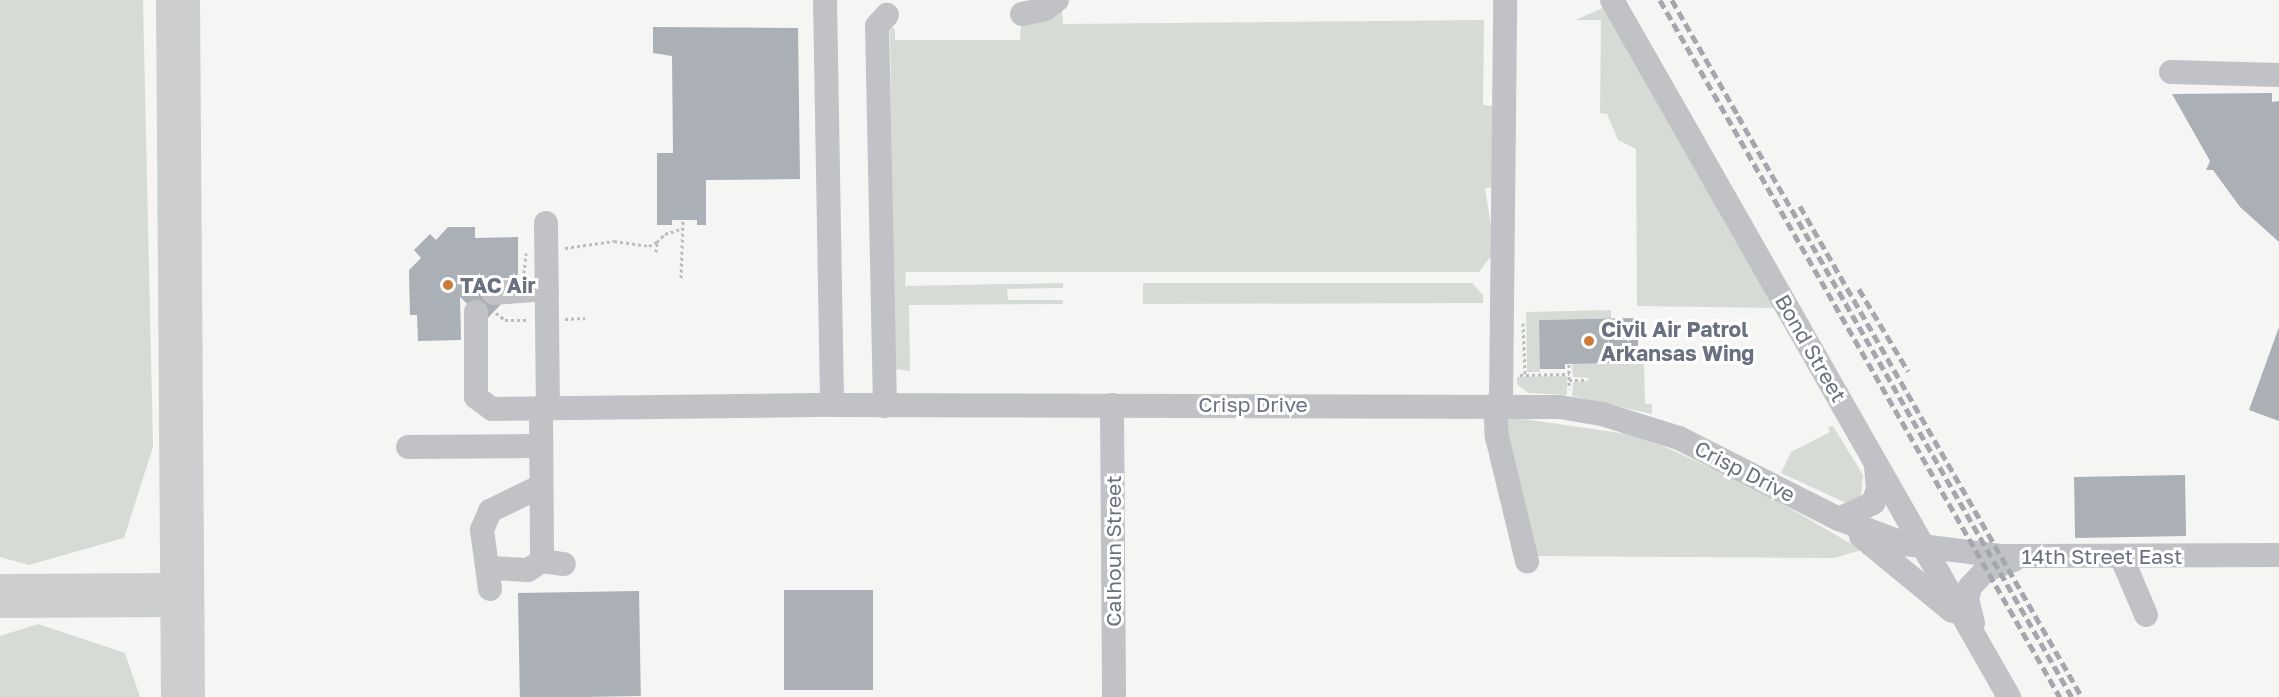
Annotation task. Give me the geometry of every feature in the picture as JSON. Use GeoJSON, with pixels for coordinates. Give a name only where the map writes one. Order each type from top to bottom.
{"type":"FeatureCollection","features":[{"type":"Feature","properties":{"kind":"street"},"geometry":{"type":"LineString","coordinates":[[825,0],[832,405]]}},
{"type":"Feature","properties":{"kind":"street"},"geometry":{"type":"LineString","coordinates":[[1022,14],[1045,9],[1057,0]]}},
{"type":"Feature","properties":{"kind":"street"},"geometry":{"type":"LineString","coordinates":[[1505,0],[1497,437],[1527,561]]}},
{"type":"Feature","properties":{"kind":"street","name":"Bond Street"},"geometry":{"type":"LineString","coordinates":[[1612,0],[1983,647],[2009,697]]}},
{"type":"Feature","properties":{"kind":"street"},"geometry":{"type":"LineString","coordinates":[[885,406],[876,26],[887,15]]}},
{"type":"Feature","properties":{"kind":"street"},"geometry":{"type":"LineString","coordinates":[[2171,72],[2279,75]]}},
{"type":"Feature","properties":{"kind":"street"},"geometry":{"type":"LineString","coordinates":[[542,496],[490,511],[482,530],[490,579],[553,562],[542,496],[541,446],[547,289],[546,223]]}},
{"type":"Feature","properties":{"kind":"street"},"geometry":{"type":"LineString","coordinates":[[488,306],[547,289]]}},
{"type":"Feature","properties":{"kind":"street","name":"Crisp Drive"},"geometry":{"type":"LineString","coordinates":[[488,306],[479,402],[492,409],[832,405],[1498,404],[1560,407],[1642,424],[1714,453],[1839,519],[1925,547]]}},
{"type":"Feature","properties":{"kind":"street","name":"Calhoun Street"},"geometry":{"type":"LineString","coordinates":[[1112,405],[1114,697]]}},
{"type":"Feature","properties":{"kind":"street"},"geometry":{"type":"LineString","coordinates":[[408,447],[541,446]]}},
{"type":"Feature","properties":{"kind":"street"},"geometry":{"type":"LineString","coordinates":[[1839,519],[1873,503],[1878,489],[1875,459]]}},
{"type":"Feature","properties":{"kind":"street","name":"Crisp Drive"},"geometry":{"type":"LineString","coordinates":[[1839,519],[1940,598],[1983,647]]}},
{"type":"Feature","properties":{"kind":"street","name":"14th Street East"},"geometry":{"type":"LineString","coordinates":[[1925,547],[2036,557],[2279,555]]}},
{"type":"Feature","properties":{"kind":"street"},"geometry":{"type":"LineString","coordinates":[[2121,556],[2146,615]]}},
{"type":"Feature","properties":{"kind":"street"},"geometry":{"type":"LineString","coordinates":[[1983,647],[1968,610],[1970,587],[1996,565],[2036,557]]}},
{"type":"Feature","properties":{"kind":"path"},"geometry":{"type":"LineString","coordinates":[[681,278],[683,220]]}},
{"type":"Feature","properties":{"kind":"path"},"geometry":{"type":"LineString","coordinates":[[556,249],[614,241],[649,246],[683,228]]}},
{"type":"Feature","properties":{"kind":"path"},"geometry":{"type":"LineString","coordinates":[[656,252],[657,242]]}},
{"type":"Feature","properties":{"kind":"path"},"geometry":{"type":"LineString","coordinates":[[488,306],[506,320],[527,320]]}},
{"type":"Feature","properties":{"kind":"path"},"geometry":{"type":"LineString","coordinates":[[577,318],[585,318]]}},
{"type":"Feature","properties":{"kind":"path"},"geometry":{"type":"LineString","coordinates":[[1523,320],[1525,375]]}},
{"type":"Feature","properties":{"kind":"path"},"geometry":{"type":"LineString","coordinates":[[1569,364],[1569,396]]}},
{"type":"Feature","properties":{"kind":"path"},"geometry":{"type":"LineString","coordinates":[[1516,375],[1569,374]]}},
{"type":"Feature","properties":{"kind":"path"},"geometry":{"type":"LineString","coordinates":[[1569,380],[1587,380]]}},
{"type":"Feature","properties":{"kind":"shaded area"},"geometry":{"type":"Polygon","coordinates":[[[0,0],[143,0],[153,447],[124,538],[29,565],[0,557],[0,0]]]}},
{"type":"Feature","properties":{"kind":"shaded area"},"geometry":{"type":"Polygon","coordinates":[[[1605,7],[1777,308],[1637,306],[1636,149],[1618,140],[1607,114],[1600,113],[1601,20],[1575,20],[1605,7]]]}},
{"type":"Feature","properties":{"kind":"shaded area"},"geometry":{"type":"Polygon","coordinates":[[[1062,8],[1063,24],[1484,20],[1483,105],[1494,106],[1494,187],[1485,188],[1495,251],[1479,272],[906,272],[905,286],[1063,283],[1063,288],[1007,289],[1008,300],[1063,300],[1063,304],[909,305],[910,371],[894,369],[890,27],[895,29],[895,40],[1020,40],[1021,25],[1062,8]]]}},
{"type":"Feature","properties":{"kind":"shaded area"},"geometry":{"type":"Polygon","coordinates":[[[1143,283],[1472,283],[1483,295],[1483,303],[1143,304],[1143,283]]]}},
{"type":"Feature","properties":{"kind":"shaded area"},"geometry":{"type":"Polygon","coordinates":[[[1611,310],[1611,319],[1540,320],[1540,372],[1527,372],[1526,312],[1611,310]]]}},
{"type":"Feature","properties":{"kind":"shaded area"},"geometry":{"type":"Polygon","coordinates":[[[1644,363],[1645,404],[1652,404],[1652,414],[1572,396],[1573,382],[1588,381],[1589,378],[1573,377],[1572,364],[1644,363]]]}},
{"type":"Feature","properties":{"kind":"shaded area"},"geometry":{"type":"Polygon","coordinates":[[[1567,376],[1567,395],[1528,393],[1517,384],[1517,377],[1567,376]]]}},
{"type":"Feature","properties":{"kind":"shaded area"},"geometry":{"type":"Polygon","coordinates":[[[1504,416],[1641,436],[1753,487],[1862,550],[1834,558],[1532,556],[1504,416]]]}},
{"type":"Feature","properties":{"kind":"shaded area"},"geometry":{"type":"Polygon","coordinates":[[[1833,426],[1863,475],[1861,496],[1846,503],[1781,473],[1791,452],[1830,432],[1828,427],[1833,426]]]}},
{"type":"Feature","properties":{"kind":"shaded area"},"geometry":{"type":"Polygon","coordinates":[[[38,624],[125,653],[140,697],[0,697],[0,636],[38,624]]]}},
{"type":"Feature","properties":{"kind":"building"},"geometry":{"type":"Polygon","coordinates":[[[653,27],[798,28],[800,179],[706,180],[706,225],[697,225],[697,220],[672,220],[672,225],[657,225],[657,153],[673,153],[672,56],[653,53],[653,27]]]}},
{"type":"Feature","properties":{"kind":"building"},"geometry":{"type":"Polygon","coordinates":[[[2272,93],[2272,102],[2279,101],[2279,242],[2240,207],[2213,170],[2206,170],[2210,161],[2172,94],[2272,93]]]}},
{"type":"Feature","properties":{"kind":"building","name":"TAC Air"},"geometry":{"type":"Polygon","coordinates":[[[448,227],[475,227],[475,238],[518,237],[518,278],[478,278],[504,301],[485,321],[460,297],[461,340],[418,341],[417,315],[410,315],[409,270],[421,258],[414,250],[430,234],[436,240],[448,227]]]}},
{"type":"Feature","properties":{"kind":"building","name":"Civil Air Patrol Arkansas Wing"},"geometry":{"type":"Polygon","coordinates":[[[1638,318],[1638,363],[1565,364],[1565,369],[1540,369],[1539,320],[1638,318]]]}},
{"type":"Feature","properties":{"kind":"building"},"geometry":{"type":"Polygon","coordinates":[[[2279,327],[2279,421],[2249,410],[2279,327]]]}},
{"type":"Feature","properties":{"kind":"building"},"geometry":{"type":"Polygon","coordinates":[[[2185,475],[2186,536],[2075,538],[2074,477],[2185,475]]]}},
{"type":"Feature","properties":{"kind":"building"},"geometry":{"type":"Polygon","coordinates":[[[784,590],[873,590],[873,690],[784,690],[784,590]]]}},
{"type":"Feature","properties":{"kind":"building"},"geometry":{"type":"Polygon","coordinates":[[[639,591],[641,696],[520,697],[518,593],[639,591]]]}},
{"type":"Feature","properties":{"kind":"taxiway"},"geometry":{"type":"LineString","coordinates":[[178,0],[183,697]]}},
{"type":"Feature","properties":{"kind":"taxiway"},"geometry":{"type":"LineString","coordinates":[[0,596],[182,595]]}},
{"type":"Feature","properties":{"kind":"railway"},"geometry":{"type":"LineString","coordinates":[[1660,0],[2060,697]]}},
{"type":"Feature","properties":{"kind":"railway"},"geometry":{"type":"LineString","coordinates":[[1672,0],[1742,122]]}},
{"type":"Feature","properties":{"kind":"railway"},"geometry":{"type":"LineString","coordinates":[[1738,116],[2072,697]]}},
{"type":"Feature","properties":{"kind":"railway"},"geometry":{"type":"LineString","coordinates":[[1800,206],[2082,697]]}},
{"type":"Feature","properties":{"kind":"railway"},"geometry":{"type":"LineString","coordinates":[[1859,289],[1908,371]]}},
{"type":"Feature","properties":{"kind":"place","name":"TAC Air"},"geometry":{"type":"Point","coordinates":[448,285]}},
{"type":"Feature","properties":{"kind":"place","name":"Civil Air Patrol Arkansas Wing"},"geometry":{"type":"Point","coordinates":[1589,341]}}]}
